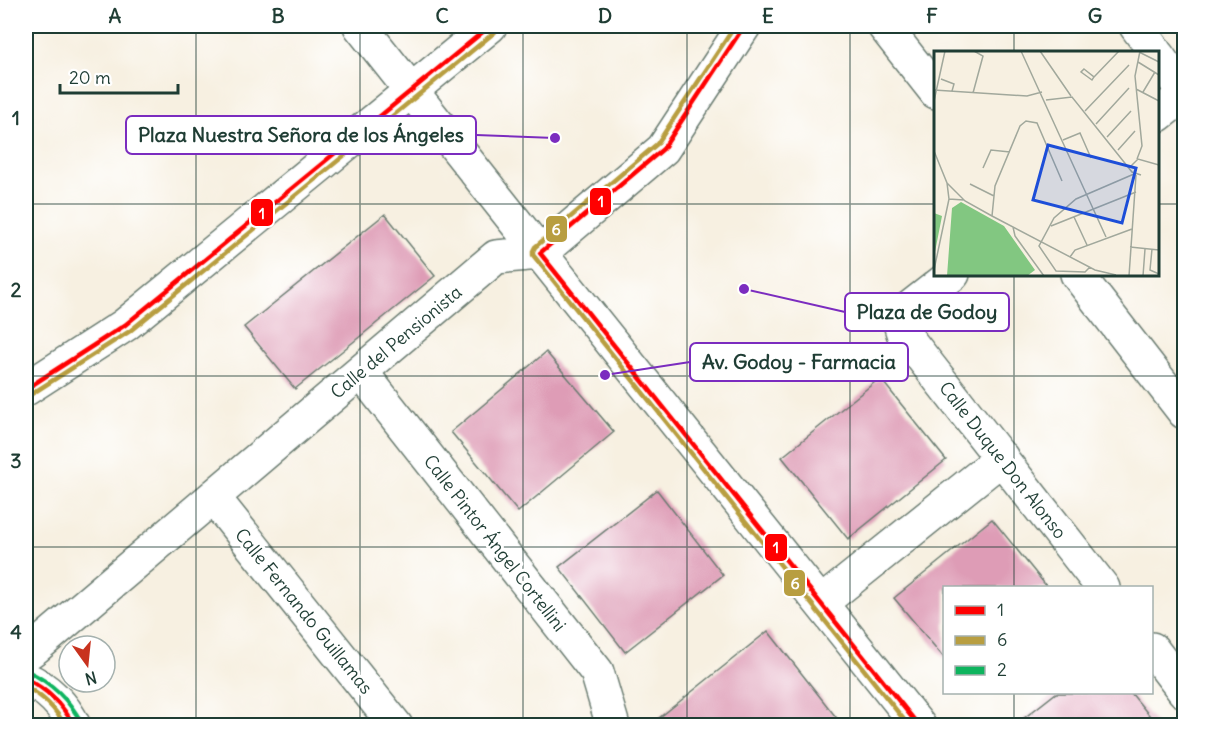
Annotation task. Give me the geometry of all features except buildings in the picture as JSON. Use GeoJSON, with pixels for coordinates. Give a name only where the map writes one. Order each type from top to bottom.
{"type":"FeatureCollection","features":[{"type":"Feature","properties":{"kind":"street"},"geometry":{"type":"LineString","coordinates":[[360,26],[919,726]]}},
{"type":"Feature","properties":{"kind":"street"},"geometry":{"type":"LineString","coordinates":[[26,389],[124,325],[490,26]]}},
{"type":"Feature","properties":{"kind":"street"},"geometry":{"type":"LineString","coordinates":[[540,253],[663,149],[744,26]]}},
{"type":"Feature","properties":{"kind":"street"},"geometry":{"type":"LineString","coordinates":[[884,26],[934,89]]}},
{"type":"Feature","properties":{"kind":"street"},"geometry":{"type":"LineString","coordinates":[[1136,26],[1154,51]]}},
{"type":"Feature","properties":{"kind":"street"},"geometry":{"type":"LineString","coordinates":[[1159,58],[1185,93]]}},
{"type":"Feature","properties":{"kind":"street"},"geometry":{"type":"LineString","coordinates":[[1159,114],[1177,100],[1185,98]]}},
{"type":"Feature","properties":{"kind":"street","name":"Calle del Pensionista"},"geometry":{"type":"LineString","coordinates":[[26,654],[496,257],[540,253]]}},
{"type":"Feature","properties":{"kind":"street","name":"Calle Duque Don Alonso"},"geometry":{"type":"LineString","coordinates":[[950,276],[898,317],[903,333],[1101,586]]}},
{"type":"Feature","properties":{"kind":"street"},"geometry":{"type":"LineString","coordinates":[[1079,276],[1185,412]]}},
{"type":"Feature","properties":{"kind":"street","name":"Calle Pintor Ángel Cortellini"},"geometry":{"type":"LineString","coordinates":[[361,372],[597,672],[612,725]]}},
{"type":"Feature","properties":{"kind":"street"},"geometry":{"type":"LineString","coordinates":[[821,603],[1002,458]]}},
{"type":"Feature","properties":{"kind":"street","name":"Calle Fernando Guillamas"},"geometry":{"type":"LineString","coordinates":[[213,497],[396,726]]}},
{"type":"Feature","properties":{"kind":"street"},"geometry":{"type":"LineString","coordinates":[[1166,654],[1185,692]]}},
{"type":"Feature","properties":{"kind":"street"},"geometry":{"type":"LineString","coordinates":[[26,679],[38,684],[66,710],[74,726]]}},
{"type":"Feature","properties":{"kind":"transit line","name":"1"},"geometry":{"type":"LineString","coordinates":[[26,389],[125,325],[490,26]]}},
{"type":"Feature","properties":{"kind":"transit line","name":"6"},"geometry":{"type":"LineString","coordinates":[[735,26],[657,144],[535,247],[533,255],[909,726]]}},
{"type":"Feature","properties":{"kind":"transit line","name":"1"},"geometry":{"type":"LineString","coordinates":[[744,26],[663,149],[540,253],[919,726]]}},
{"type":"Feature","properties":{"kind":"transit line","name":"6"},"geometry":{"type":"LineString","coordinates":[[30,395],[130,331],[495,32]]}},
{"type":"Feature","properties":{"kind":"transit line","name":"2"},"geometry":{"type":"LineString","coordinates":[[29,672],[45,681],[59,693],[81,722]]}},
{"type":"Feature","properties":{"kind":"transit line","name":"1"},"geometry":{"type":"LineString","coordinates":[[26,679],[54,698],[74,726]]}},
{"type":"Feature","properties":{"kind":"transit line","name":"6"},"geometry":{"type":"LineString","coordinates":[[26,687],[38,694],[58,714],[65,726]]}},
{"type":"Feature","properties":{"kind":"place","name":"Plaza Nuestra Señora de los Ángeles"},"geometry":{"type":"Point","coordinates":[555,138]}},
{"type":"Feature","properties":{"kind":"place","name":"Plaza de Godoy"},"geometry":{"type":"Point","coordinates":[744,289]}},
{"type":"Feature","properties":{"kind":"place","name":"Av. Godoy - Farmacia"},"geometry":{"type":"Point","coordinates":[605,375]}}]}
